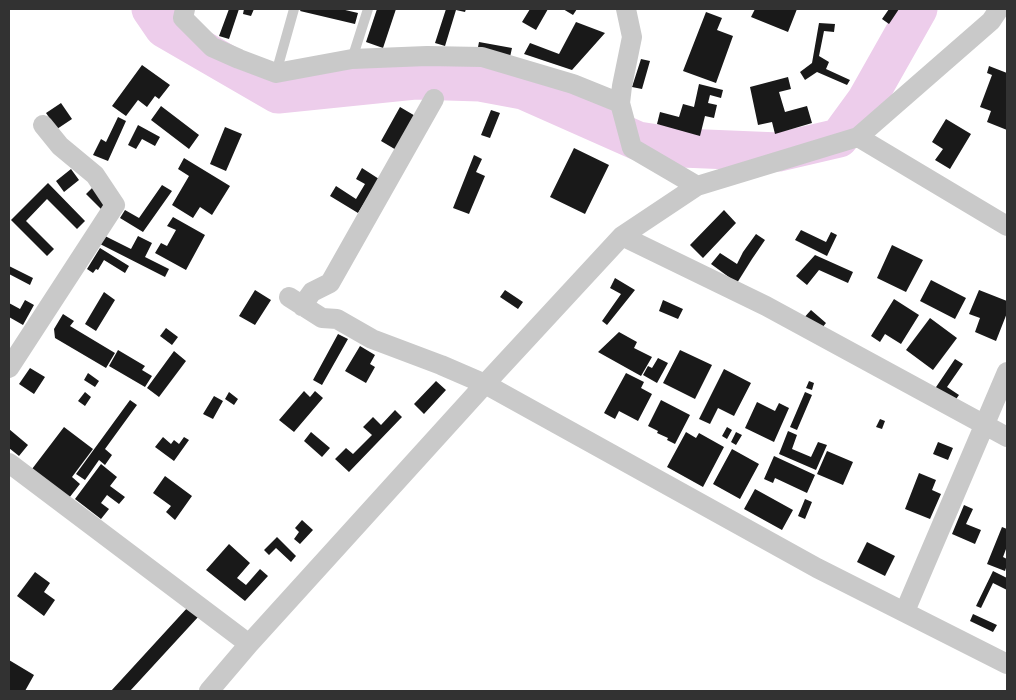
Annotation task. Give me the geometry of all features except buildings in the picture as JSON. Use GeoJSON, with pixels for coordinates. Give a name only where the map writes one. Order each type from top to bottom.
{"type":"FeatureCollection","features":[{"type":"Feature","properties":{"kind":"street"},"geometry":{"type":"LineString","coordinates":[[185,9],[183,18],[212,47],[276,73],[352,59],[427,56],[482,57],[573,84],[620,103]]}},
{"type":"Feature","properties":{"kind":"street"},"geometry":{"type":"LineString","coordinates":[[626,9],[632,37],[620,103],[632,148],[697,186]]}},
{"type":"Feature","properties":{"kind":"street"},"geometry":{"type":"LineString","coordinates":[[209,691],[249,644],[485,384],[622,236],[697,186],[858,137],[999,19]]}},
{"type":"Feature","properties":{"kind":"street"},"geometry":{"type":"LineString","coordinates":[[434,98],[330,283],[296,301],[322,318],[337,319],[372,339],[485,384],[817,568],[1007,664]]}},
{"type":"Feature","properties":{"kind":"street"},"geometry":{"type":"LineString","coordinates":[[9,368],[116,204],[95,175],[60,146],[43,125]]}},
{"type":"Feature","properties":{"kind":"street"},"geometry":{"type":"LineString","coordinates":[[858,137],[1007,226]]}},
{"type":"Feature","properties":{"kind":"street"},"geometry":{"type":"LineString","coordinates":[[622,236],[766,306],[1007,438]]}},
{"type":"Feature","properties":{"kind":"street"},"geometry":{"type":"LineString","coordinates":[[905,611],[1007,372]]}},
{"type":"Feature","properties":{"kind":"street"},"geometry":{"type":"LineString","coordinates":[[9,463],[249,644]]}},
{"type":"Feature","properties":{"kind":"lane"},"geometry":{"type":"LineString","coordinates":[[276,73],[294,9]]}},
{"type":"Feature","properties":{"kind":"lane"},"geometry":{"type":"LineString","coordinates":[[352,59],[368,9]]}},
{"type":"Feature","properties":{"kind":"waterway"},"geometry":{"type":"LineString","coordinates":[[151,9],[164,28],[278,94],[415,80],[480,82],[523,90],[638,141],[682,148],[779,152],[839,138],[866,101],[918,9]]}}]}
